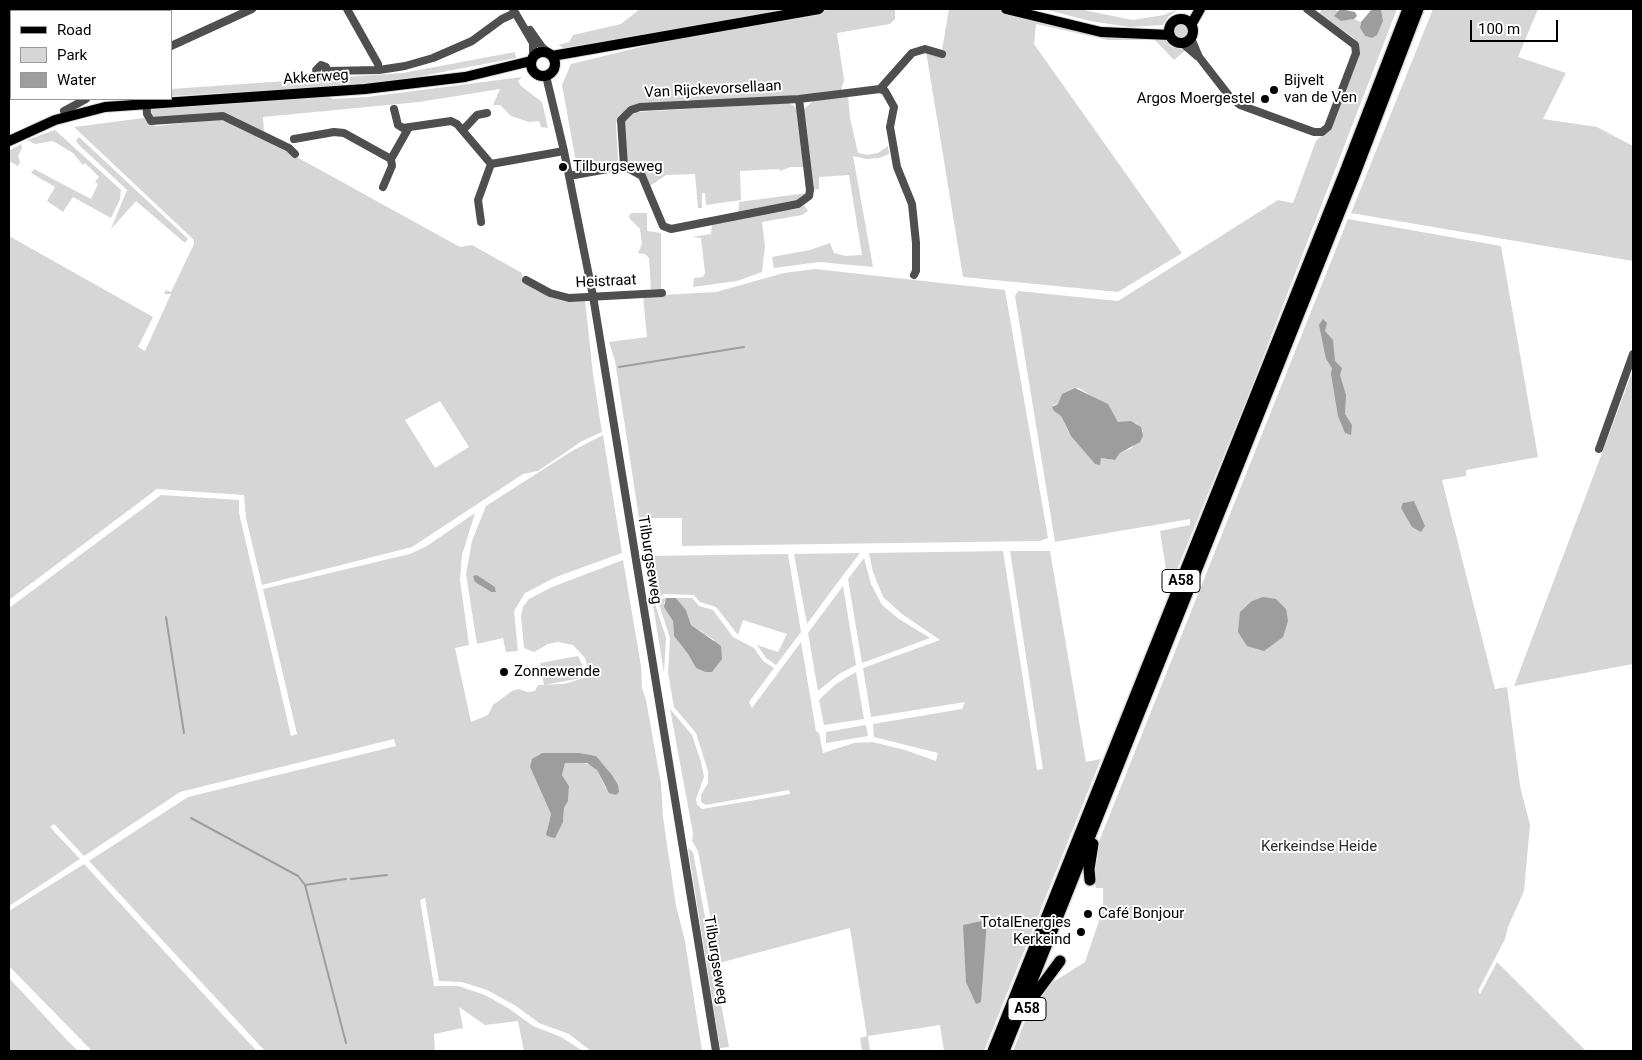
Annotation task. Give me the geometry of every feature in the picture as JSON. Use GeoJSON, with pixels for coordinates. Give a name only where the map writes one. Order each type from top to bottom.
{"type":"FeatureCollection","features":[{"type":"Feature","properties":{"kind":"highway","name":"A58"},"geometry":{"type":"LineString","coordinates":[[993,1051],[1345,172],[1408,9]]}},
{"type":"Feature","properties":{"kind":"highway","name":"A58"},"geometry":{"type":"LineString","coordinates":[[1006,1046],[1350,185],[1418,9]]}},
{"type":"Feature","properties":{"kind":"highway","name":"A58"},"geometry":{"type":"LineString","coordinates":[[1090,880],[1090,857],[1097,830],[1095,823]]}},
{"type":"Feature","properties":{"kind":"highway","name":"A58"},"geometry":{"type":"LineString","coordinates":[[1006,1046],[1014,1040],[1030,1001],[1039,986],[1060,961]]}},
{"type":"Feature","properties":{"kind":"main road"},"geometry":{"type":"LineString","coordinates":[[552,58],[552,73],[546,76],[538,75],[532,63],[540,52],[552,58],[572,56],[603,47],[819,9]]}},
{"type":"Feature","properties":{"kind":"main road"},"geometry":{"type":"LineString","coordinates":[[1006,9],[1030,11],[1102,26],[1170,31]]}},
{"type":"Feature","properties":{"kind":"main road"},"geometry":{"type":"LineString","coordinates":[[1188,22],[1194,9]]}},
{"type":"Feature","properties":{"kind":"main road"},"geometry":{"type":"LineString","coordinates":[[1188,22],[1200,9]]}},
{"type":"Feature","properties":{"kind":"main road"},"geometry":{"type":"LineString","coordinates":[[1174,21],[1188,22],[1193,31],[1186,40],[1175,41],[1170,31],[1174,21]]}},
{"type":"Feature","properties":{"kind":"main road","name":"Akkerweg"},"geometry":{"type":"LineString","coordinates":[[9,140],[83,111],[365,89],[488,73],[532,63]]}},
{"type":"Feature","properties":{"kind":"street"},"geometry":{"type":"LineString","coordinates":[[172,46],[252,9]]}},
{"type":"Feature","properties":{"kind":"street"},"geometry":{"type":"LineString","coordinates":[[347,9],[378,64]]}},
{"type":"Feature","properties":{"kind":"street"},"geometry":{"type":"LineString","coordinates":[[1186,40],[1230,97],[1240,105],[1314,132],[1322,132],[1328,128],[1356,53],[1355,45],[1307,9]]}},
{"type":"Feature","properties":{"kind":"street"},"geometry":{"type":"LineString","coordinates":[[516,13],[552,58]]}},
{"type":"Feature","properties":{"kind":"street"},"geometry":{"type":"LineString","coordinates":[[516,13],[534,43],[532,63]]}},
{"type":"Feature","properties":{"kind":"street"},"geometry":{"type":"LineString","coordinates":[[327,71],[379,70],[433,58],[472,41],[502,19],[516,13]]}},
{"type":"Feature","properties":{"kind":"street"},"geometry":{"type":"LineString","coordinates":[[914,275],[916,271],[916,243],[912,204],[897,167],[890,127],[894,107],[885,91],[880,89],[912,53],[925,49],[942,54]]}},
{"type":"Feature","properties":{"kind":"street","name":"Tilburgseweg"},"geometry":{"type":"LineString","coordinates":[[546,76],[564,151],[593,296],[716,1051]]}},
{"type":"Feature","properties":{"kind":"street","name":"Van Rijckevorsellaan"},"geometry":{"type":"LineString","coordinates":[[798,99],[810,190],[809,196],[798,204],[671,229],[663,226],[642,176],[624,166],[620,126],[625,114],[640,107],[798,99],[880,89]]}},
{"type":"Feature","properties":{"kind":"street"},"geometry":{"type":"LineString","coordinates":[[64,111],[84,100]]}},
{"type":"Feature","properties":{"kind":"street"},"geometry":{"type":"LineString","coordinates":[[146,106],[148,119],[155,122],[218,116],[228,118],[289,148],[295,154]]}},
{"type":"Feature","properties":{"kind":"street"},"geometry":{"type":"LineString","coordinates":[[394,109],[398,124],[408,128],[451,121],[463,130],[491,164]]}},
{"type":"Feature","properties":{"kind":"street"},"geometry":{"type":"LineString","coordinates":[[463,130],[477,115],[486,113]]}},
{"type":"Feature","properties":{"kind":"street"},"geometry":{"type":"LineString","coordinates":[[383,187],[392,166],[391,159],[408,128]]}},
{"type":"Feature","properties":{"kind":"street"},"geometry":{"type":"LineString","coordinates":[[294,139],[334,132],[344,133],[391,159]]}},
{"type":"Feature","properties":{"kind":"street"},"geometry":{"type":"LineString","coordinates":[[491,164],[564,151]]}},
{"type":"Feature","properties":{"kind":"street"},"geometry":{"type":"LineString","coordinates":[[481,222],[478,200],[491,164]]}},
{"type":"Feature","properties":{"kind":"street"},"geometry":{"type":"LineString","coordinates":[[569,176],[624,166]]}},
{"type":"Feature","properties":{"kind":"street","name":"Heistraat"},"geometry":{"type":"LineString","coordinates":[[526,280],[559,296],[662,293]]}},
{"type":"Feature","properties":{"kind":"street"},"geometry":{"type":"LineString","coordinates":[[1599,448],[1633,354]]}},
{"type":"Feature","properties":{"kind":"green space"},"geometry":{"type":"Polygon","coordinates":[[[640,9],[792,9],[564,52],[562,47],[558,45],[569,42],[573,35],[621,24],[640,9]]]}},
{"type":"Feature","properties":{"kind":"green space"},"geometry":{"type":"Polygon","coordinates":[[[834,9],[895,9],[895,19],[890,24],[837,33],[844,80],[841,90],[816,94],[630,108],[620,115],[616,124],[618,160],[612,165],[578,173],[562,85],[571,64],[682,37],[834,9]]]}},
{"type":"Feature","properties":{"kind":"green space"},"geometry":{"type":"Polygon","coordinates":[[[949,9],[1002,9],[1164,39],[1172,47],[1187,49],[1174,60],[1155,40],[1108,40],[1036,24],[1034,44],[1182,253],[1118,292],[963,277],[925,45],[942,50],[949,9]]]}},
{"type":"Feature","properties":{"kind":"green space"},"geometry":{"type":"Polygon","coordinates":[[[1044,9],[1079,9],[1132,20],[1164,15],[1178,9],[1168,17],[1163,25],[1129,27],[1090,21],[1044,9]]]}},
{"type":"Feature","properties":{"kind":"green space"},"geometry":{"type":"Polygon","coordinates":[[[1322,9],[1340,9],[1336,10],[1347,20],[1354,19],[1361,22],[1360,28],[1365,36],[1372,38],[1383,21],[1381,9],[1397,9],[1248,396],[1169,589],[1160,531],[1190,525],[1190,519],[1055,542],[1015,296],[1018,291],[1118,301],[1278,200],[1293,203],[1316,141],[1323,134],[1340,105],[1360,52],[1354,38],[1319,14],[1322,9]],[[1079,388],[1072,389],[1058,404],[1053,405],[1068,431],[1095,464],[1101,458],[1115,460],[1120,453],[1132,448],[1143,431],[1136,423],[1118,422],[1110,408],[1079,388]]]}},
{"type":"Feature","properties":{"kind":"green space"},"geometry":{"type":"Polygon","coordinates":[[[1433,9],[1538,9],[1518,57],[1566,73],[1543,119],[1597,127],[1633,146],[1633,261],[1351,213],[1433,9]]]}},
{"type":"Feature","properties":{"kind":"green space"},"geometry":{"type":"Polygon","coordinates":[[[1180,22],[1186,24],[1188,30],[1186,36],[1180,38],[1174,36],[1172,30],[1174,24],[1180,22]]]}},
{"type":"Feature","properties":{"kind":"green space"},"geometry":{"type":"Polygon","coordinates":[[[515,52],[516,58],[395,81],[344,86],[172,96],[172,89],[403,73],[515,52]]]}},
{"type":"Feature","properties":{"kind":"green space"},"geometry":{"type":"Polygon","coordinates":[[[522,77],[518,81],[521,86],[542,102],[548,128],[541,127],[539,121],[529,122],[511,116],[500,105],[493,105],[500,89],[419,102],[263,117],[264,132],[223,112],[153,118],[149,109],[326,96],[333,99],[367,97],[522,77]]]}},
{"type":"Feature","properties":{"kind":"green space"},"geometry":{"type":"Polygon","coordinates":[[[848,95],[850,118],[858,153],[867,155],[878,153],[888,146],[889,154],[879,158],[866,159],[853,156],[873,267],[819,262],[774,268],[772,257],[810,250],[830,243],[834,253],[846,256],[862,255],[849,175],[819,177],[819,189],[812,190],[803,110],[813,101],[848,95]]]}},
{"type":"Feature","properties":{"kind":"green space"},"geometry":{"type":"Polygon","coordinates":[[[789,103],[797,108],[805,167],[790,167],[780,171],[779,169],[740,171],[741,200],[706,205],[705,193],[702,193],[702,208],[698,208],[695,174],[666,175],[650,186],[646,177],[627,160],[623,129],[625,119],[636,112],[789,103]]]}},
{"type":"Feature","properties":{"kind":"green space"},"geometry":{"type":"Polygon","coordinates":[[[144,118],[149,124],[157,126],[218,119],[235,123],[460,247],[472,245],[522,273],[523,283],[542,293],[585,300],[593,374],[602,432],[582,441],[538,471],[523,474],[412,547],[262,585],[246,518],[244,495],[157,489],[9,600],[9,236],[153,317],[138,347],[145,351],[171,294],[164,294],[166,290],[171,292],[194,244],[194,240],[74,127],[144,118]],[[440,401],[405,420],[435,468],[469,447],[440,401]]]}},
{"type":"Feature","properties":{"kind":"green space"},"geometry":{"type":"Polygon","coordinates":[[[55,130],[121,190],[120,199],[111,218],[73,197],[63,212],[47,201],[55,187],[31,173],[34,169],[91,199],[98,184],[95,182],[99,177],[85,163],[83,165],[73,153],[53,141],[35,144],[27,140],[55,130]]]}},
{"type":"Feature","properties":{"kind":"green space"},"geometry":{"type":"Polygon","coordinates":[[[79,137],[188,239],[185,243],[136,201],[111,229],[127,190],[78,144],[76,141],[79,137]]]}},
{"type":"Feature","properties":{"kind":"green space"},"geometry":{"type":"Polygon","coordinates":[[[21,144],[22,148],[18,156],[20,162],[18,166],[9,161],[9,151],[21,144]]]}},
{"type":"Feature","properties":{"kind":"green space"},"geometry":{"type":"Polygon","coordinates":[[[807,193],[800,201],[738,214],[739,202],[807,193]]]}},
{"type":"Feature","properties":{"kind":"green space"},"geometry":{"type":"Polygon","coordinates":[[[804,205],[808,211],[802,215],[762,222],[765,246],[762,272],[737,281],[693,287],[694,278],[703,277],[705,273],[701,238],[692,237],[711,234],[712,225],[767,213],[797,209],[804,205]]]}},
{"type":"Feature","properties":{"kind":"green space"},"geometry":{"type":"Polygon","coordinates":[[[632,213],[647,213],[647,231],[661,233],[661,289],[651,289],[649,258],[645,254],[638,253],[642,244],[640,229],[630,219],[629,215],[632,213]]]}},
{"type":"Feature","properties":{"kind":"green space","name":"Kerkeindse Heide"},"geometry":{"type":"Polygon","coordinates":[[[1348,219],[1501,246],[1538,457],[1466,470],[1466,476],[1442,480],[1495,689],[1507,687],[1520,786],[1530,825],[1524,891],[1508,927],[1505,939],[1478,991],[1480,994],[1497,962],[1586,1051],[1013,1051],[1031,1006],[1053,982],[1085,962],[1103,909],[1103,888],[1096,888],[1092,874],[1096,849],[1348,219]]]}},
{"type":"Feature","properties":{"kind":"green space"},"geometry":{"type":"Polygon","coordinates":[[[815,269],[1005,290],[1048,538],[1040,541],[682,546],[682,518],[639,518],[615,361],[609,342],[647,337],[643,296],[716,292],[784,273],[815,269]]]}},
{"type":"Feature","properties":{"kind":"green space"},"geometry":{"type":"Polygon","coordinates":[[[1633,370],[1633,664],[1514,686],[1605,445],[1633,370]]]}},
{"type":"Feature","properties":{"kind":"green space"},"geometry":{"type":"Polygon","coordinates":[[[603,435],[622,553],[556,577],[525,593],[514,611],[518,651],[506,652],[503,638],[477,644],[466,574],[472,541],[486,506],[572,451],[603,435]],[[477,575],[475,582],[491,592],[496,592],[495,587],[477,575]]]}},
{"type":"Feature","properties":{"kind":"green space"},"geometry":{"type":"Polygon","coordinates":[[[161,495],[239,500],[239,513],[291,736],[297,734],[263,589],[410,554],[427,546],[475,513],[462,555],[460,580],[469,645],[455,648],[471,722],[488,715],[493,705],[512,691],[518,689],[528,692],[535,691],[538,685],[564,684],[590,676],[585,658],[573,645],[558,642],[548,644],[534,652],[524,648],[521,616],[523,607],[529,599],[552,587],[623,560],[641,666],[642,688],[646,700],[661,784],[663,817],[676,906],[685,941],[702,1051],[591,1051],[569,1034],[539,1023],[516,1006],[487,990],[462,982],[439,981],[425,898],[420,900],[434,986],[458,986],[485,995],[508,1008],[533,1026],[561,1037],[583,1051],[524,1051],[518,1021],[485,1025],[459,1007],[463,1028],[434,1034],[435,1051],[265,1051],[89,861],[188,797],[396,746],[394,739],[180,792],[84,856],[54,824],[50,827],[80,859],[9,906],[9,608],[161,495]],[[580,753],[539,754],[530,767],[551,814],[547,830],[559,826],[563,822],[569,786],[562,775],[565,763],[581,762],[593,766],[597,770],[606,789],[612,775],[596,756],[580,753]]]}},
{"type":"Feature","properties":{"kind":"green space"},"geometry":{"type":"Polygon","coordinates":[[[1003,551],[1037,770],[1043,769],[1010,551],[1050,551],[1086,762],[1101,759],[984,1051],[944,1051],[940,1025],[868,1036],[870,1051],[862,1051],[860,1038],[867,1036],[850,928],[719,963],[698,851],[692,841],[693,833],[670,709],[692,735],[701,762],[704,777],[696,799],[697,804],[702,809],[790,794],[789,790],[706,805],[701,802],[701,795],[708,783],[708,771],[696,733],[674,707],[668,672],[670,638],[659,604],[660,599],[666,598],[664,603],[673,621],[674,636],[696,668],[705,672],[714,640],[691,625],[686,610],[676,598],[692,598],[699,606],[713,610],[733,637],[754,648],[763,661],[774,668],[749,702],[752,708],[801,642],[816,731],[819,733],[823,753],[854,743],[872,742],[905,750],[936,761],[938,753],[874,737],[873,724],[962,709],[965,702],[871,717],[863,668],[940,640],[902,614],[883,597],[873,572],[869,553],[1003,551]]]}},
{"type":"Feature","properties":{"kind":"green space"},"geometry":{"type":"Polygon","coordinates":[[[860,553],[832,590],[807,624],[794,554],[860,553]]]}},
{"type":"Feature","properties":{"kind":"green space"},"geometry":{"type":"Polygon","coordinates":[[[788,554],[801,632],[776,665],[766,658],[757,645],[778,652],[787,634],[743,620],[738,635],[716,607],[700,602],[694,595],[664,594],[657,597],[655,604],[666,638],[664,673],[645,556],[788,554]]]}},
{"type":"Feature","properties":{"kind":"green space"},"geometry":{"type":"Polygon","coordinates":[[[864,558],[871,584],[882,605],[899,619],[930,638],[862,663],[848,579],[864,558]]]}},
{"type":"Feature","properties":{"kind":"green space"},"geometry":{"type":"Polygon","coordinates":[[[843,586],[856,665],[839,674],[818,691],[808,633],[843,586]]]}},
{"type":"Feature","properties":{"kind":"green space"},"geometry":{"type":"Polygon","coordinates":[[[578,656],[583,667],[581,678],[544,685],[540,663],[578,656]]]}},
{"type":"Feature","properties":{"kind":"green space"},"geometry":{"type":"Polygon","coordinates":[[[856,672],[864,719],[824,725],[819,700],[836,684],[856,672]]]}},
{"type":"Feature","properties":{"kind":"green space"},"geometry":{"type":"Polygon","coordinates":[[[866,725],[868,736],[826,743],[826,732],[866,725]]]}},
{"type":"Feature","properties":{"kind":"green space"},"geometry":{"type":"Polygon","coordinates":[[[688,848],[693,852],[729,1047],[720,1048],[688,848]]]}},
{"type":"Feature","properties":{"kind":"green space"},"geometry":{"type":"Polygon","coordinates":[[[84,864],[257,1051],[92,1051],[9,966],[9,911],[84,864]]]}},
{"type":"Feature","properties":{"kind":"green space"},"geometry":{"type":"Polygon","coordinates":[[[9,978],[65,1038],[78,1051],[9,1051],[9,978]]]}},
{"type":"Feature","properties":{"kind":"water"},"geometry":{"type":"Polygon","coordinates":[[[1340,9],[1355,12],[1357,16],[1354,19],[1341,21],[1334,16],[1340,9]]]}},
{"type":"Feature","properties":{"kind":"water"},"geometry":{"type":"Polygon","coordinates":[[[1372,9],[1381,9],[1383,21],[1377,35],[1372,38],[1365,36],[1360,28],[1361,22],[1372,9]]]}},
{"type":"Feature","properties":{"kind":"water"},"geometry":{"type":"Polygon","coordinates":[[[1323,319],[1327,323],[1325,331],[1333,340],[1335,361],[1342,368],[1340,375],[1346,395],[1345,414],[1352,425],[1351,435],[1345,433],[1338,416],[1331,374],[1332,368],[1326,359],[1319,325],[1323,319]]]}},
{"type":"Feature","properties":{"kind":"water"},"geometry":{"type":"Polygon","coordinates":[[[1075,388],[1108,404],[1118,422],[1131,421],[1141,427],[1143,436],[1140,442],[1120,453],[1115,460],[1101,458],[1100,465],[1095,464],[1071,436],[1061,416],[1052,407],[1058,404],[1062,394],[1075,388]]]}},
{"type":"Feature","properties":{"kind":"water"},"geometry":{"type":"Polygon","coordinates":[[[1414,501],[1425,526],[1421,532],[1412,527],[1401,508],[1403,503],[1414,501]]]}},
{"type":"Feature","properties":{"kind":"water"},"geometry":{"type":"Polygon","coordinates":[[[477,575],[495,587],[496,592],[491,592],[475,582],[473,576],[477,575]]]}},
{"type":"Feature","properties":{"kind":"water"},"geometry":{"type":"Polygon","coordinates":[[[1263,597],[1276,599],[1286,609],[1288,621],[1283,637],[1264,651],[1247,646],[1238,632],[1240,612],[1252,601],[1263,597]]]}},
{"type":"Feature","properties":{"kind":"water"},"geometry":{"type":"Polygon","coordinates":[[[666,598],[676,598],[686,610],[691,625],[721,646],[722,659],[712,672],[705,672],[696,668],[674,636],[673,621],[664,607],[666,598]]]}},
{"type":"Feature","properties":{"kind":"water"},"geometry":{"type":"Polygon","coordinates":[[[542,753],[580,753],[596,756],[612,775],[618,785],[619,792],[616,795],[609,793],[597,770],[587,763],[565,763],[562,775],[569,786],[563,822],[555,838],[546,835],[551,814],[530,767],[532,759],[542,753]]]}},
{"type":"Feature","properties":{"kind":"water"},"geometry":{"type":"Polygon","coordinates":[[[987,920],[981,1002],[976,1004],[966,982],[963,925],[987,920]]]}},
{"type":"Feature","properties":{"kind":"waterway"},"geometry":{"type":"LineString","coordinates":[[619,367],[744,347]]}},
{"type":"Feature","properties":{"kind":"waterway"},"geometry":{"type":"LineString","coordinates":[[166,617],[184,733]]}},
{"type":"Feature","properties":{"kind":"waterway"},"geometry":{"type":"LineString","coordinates":[[191,818],[298,876],[305,885],[346,1043]]}},
{"type":"Feature","properties":{"kind":"waterway"},"geometry":{"type":"LineString","coordinates":[[351,879],[387,875]]}},
{"type":"Feature","properties":{"kind":"waterway"},"geometry":{"type":"LineString","coordinates":[[305,885],[346,879]]}},
{"type":"Feature","properties":{"kind":"place","name":"Bijvelt van de Ven"},"geometry":{"type":"Point","coordinates":[1274,90]}},
{"type":"Feature","properties":{"kind":"place","name":"Argos Moergestel"},"geometry":{"type":"Point","coordinates":[1265,99]}},
{"type":"Feature","properties":{"kind":"place","name":"Tilburgseweg"},"geometry":{"type":"Point","coordinates":[563,167]}},
{"type":"Feature","properties":{"kind":"place","name":"Zonnewende"},"geometry":{"type":"Point","coordinates":[504,672]}},
{"type":"Feature","properties":{"kind":"place","name":"Café Bonjour"},"geometry":{"type":"Point","coordinates":[1088,914]}},
{"type":"Feature","properties":{"kind":"place","name":"TotalEnergies Kerkeind"},"geometry":{"type":"Point","coordinates":[1081,932]}}]}
